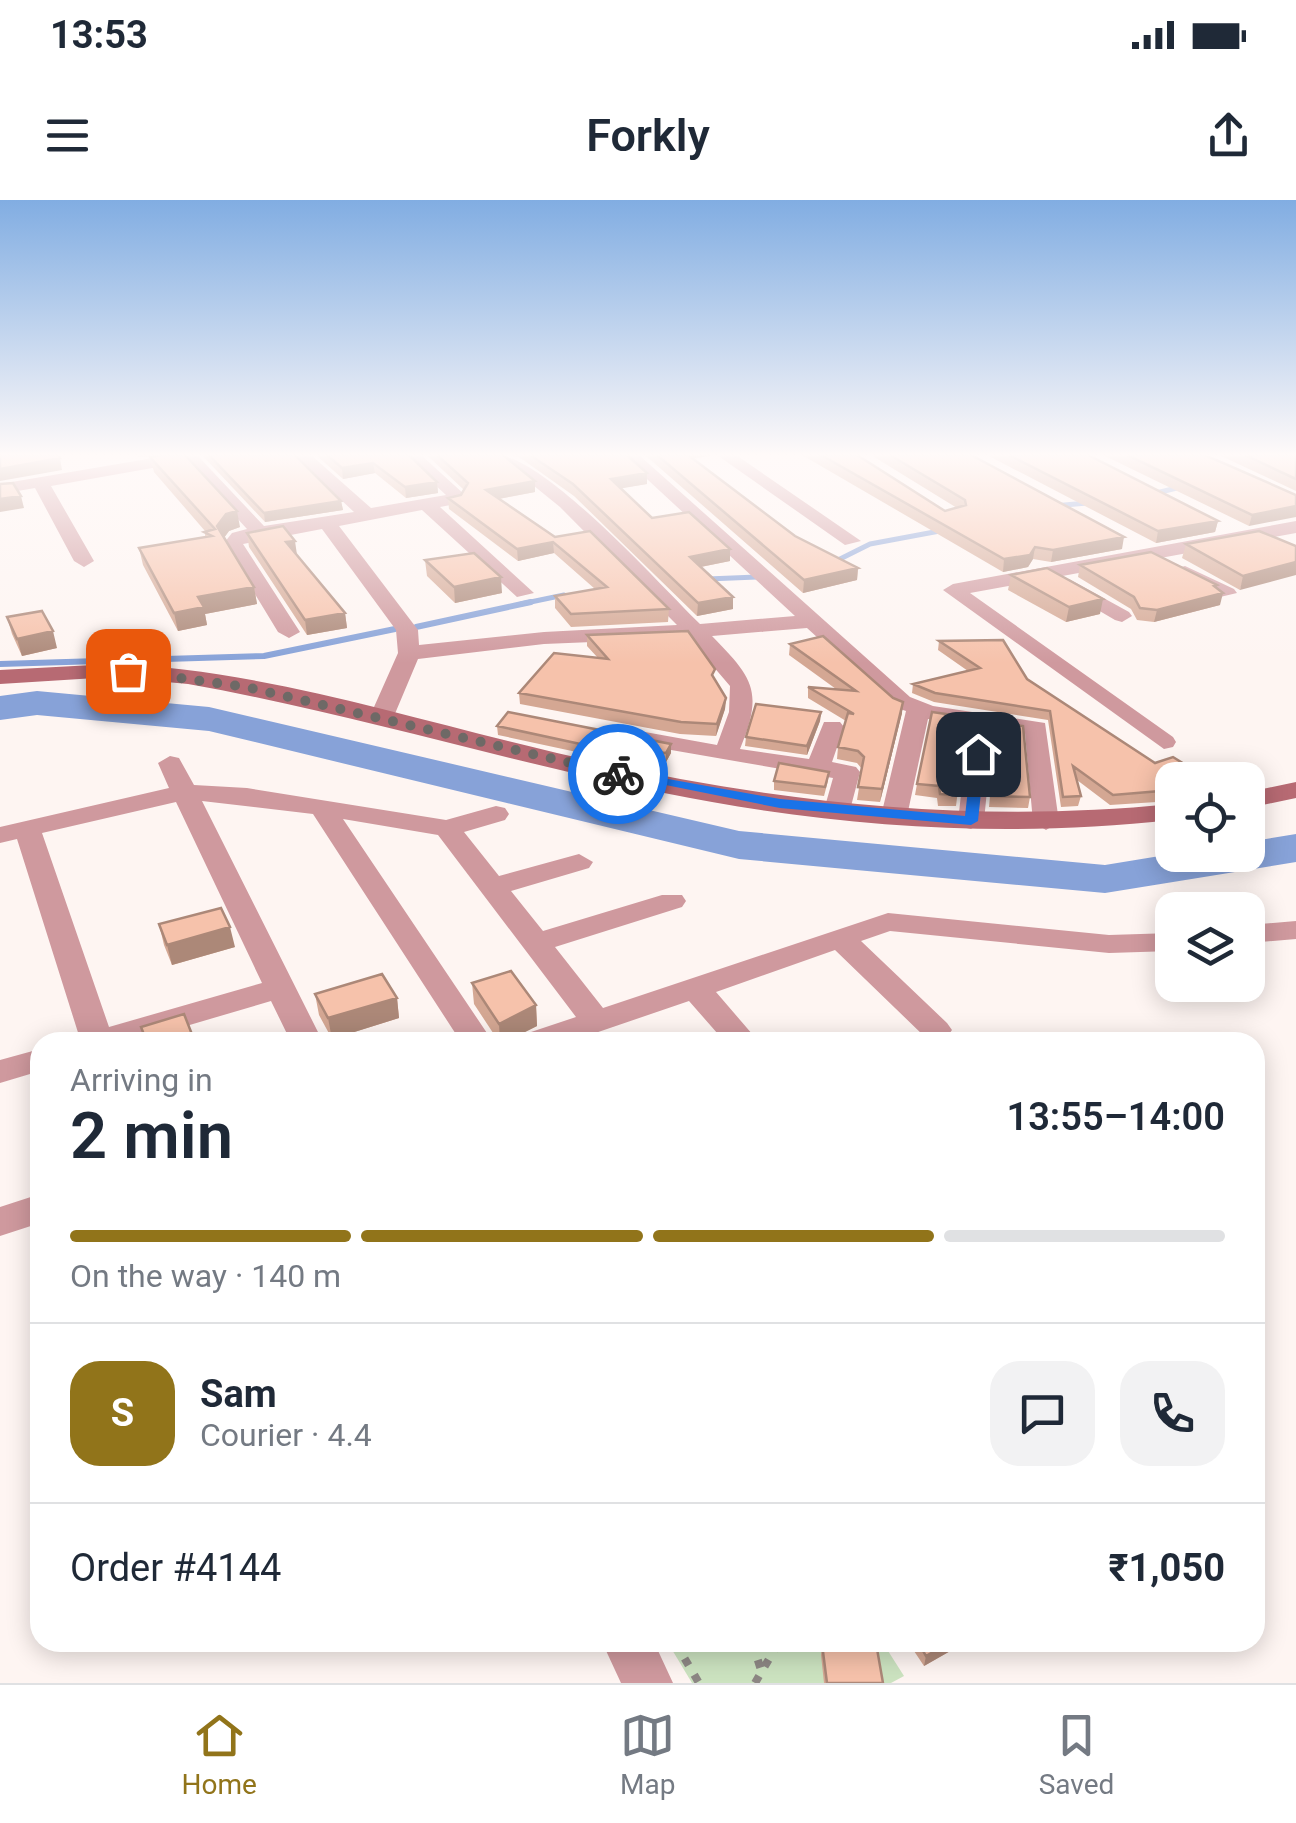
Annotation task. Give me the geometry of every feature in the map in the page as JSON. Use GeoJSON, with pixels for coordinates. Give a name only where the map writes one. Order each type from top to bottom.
{"type":"FeatureCollection","features":[{"type":"Feature","properties":{"kind":"street"},"geometry":{"type":"LineString","coordinates":[[64,524],[84,561]]}},
{"type":"Feature","properties":{"kind":"street"},"geometry":{"type":"LineString","coordinates":[[253,524],[260,532]]}},
{"type":"Feature","properties":{"kind":"street"},"geometry":{"type":"LineString","coordinates":[[290,632],[233,544],[239,537],[260,532],[317,524]]}},
{"type":"Feature","properties":{"kind":"street"},"geometry":{"type":"LineString","coordinates":[[327,524],[406,635]]}},
{"type":"Feature","properties":{"kind":"street"},"geometry":{"type":"LineString","coordinates":[[448,524],[524,593]]}},
{"type":"Feature","properties":{"kind":"street"},"geometry":{"type":"LineString","coordinates":[[588,524],[736,676],[746,695],[744,712],[725,754]]}},
{"type":"Feature","properties":{"kind":"street"},"geometry":{"type":"LineString","coordinates":[[705,524],[870,669],[902,702],[918,709],[1030,725],[1040,732],[1046,822]]}},
{"type":"Feature","properties":{"kind":"street"},"geometry":{"type":"LineString","coordinates":[[828,524],[852,540]]}},
{"type":"Feature","properties":{"kind":"street"},"geometry":{"type":"LineString","coordinates":[[1221,524],[1245,536]]}},
{"type":"Feature","properties":{"kind":"street"},"geometry":{"type":"LineString","coordinates":[[1164,742],[953,590],[1296,528]]}},
{"type":"Feature","properties":{"kind":"street"},"geometry":{"type":"LineString","coordinates":[[1116,536],[1227,594]]}},
{"type":"Feature","properties":{"kind":"street"},"geometry":{"type":"LineString","coordinates":[[1023,558],[1122,616]]}},
{"type":"Feature","properties":{"kind":"street"},"geometry":{"type":"LineString","coordinates":[[406,635],[544,638],[812,621]]}},
{"type":"Feature","properties":{"kind":"street"},"geometry":{"type":"LineString","coordinates":[[382,716],[406,635]]}},
{"type":"Feature","properties":{"kind":"street"},"geometry":{"type":"LineString","coordinates":[[0,677],[128,671],[198,678],[382,716],[648,782],[837,810],[971,821],[1046,822],[1093,822],[1155,814]]}},
{"type":"Feature","properties":{"kind":"street"},"geometry":{"type":"LineString","coordinates":[[894,816],[918,709]]}},
{"type":"Feature","properties":{"kind":"street"},"geometry":{"type":"LineString","coordinates":[[971,821],[982,720]]}},
{"type":"Feature","properties":{"kind":"street"},"geometry":{"type":"LineString","coordinates":[[818,768],[832,727]]}},
{"type":"Feature","properties":{"kind":"street"},"geometry":{"type":"LineString","coordinates":[[612,733],[846,772],[837,810]]}},
{"type":"Feature","properties":{"kind":"street"},"geometry":{"type":"LineString","coordinates":[[170,763],[302,1032]]}},
{"type":"Feature","properties":{"kind":"street"},"geometry":{"type":"LineString","coordinates":[[1265,796],[1296,790]]}},
{"type":"Feature","properties":{"kind":"street"},"geometry":{"type":"LineString","coordinates":[[94,1032],[13,832],[184,792],[247,796],[447,828],[496,814]]}},
{"type":"Feature","properties":{"kind":"street"},"geometry":{"type":"LineString","coordinates":[[323,808],[471,1032]]}},
{"type":"Feature","properties":{"kind":"street"},"geometry":{"type":"LineString","coordinates":[[447,828],[596,1022]]}},
{"type":"Feature","properties":{"kind":"street"},"geometry":{"type":"LineString","coordinates":[[492,887],[579,862]]}},
{"type":"Feature","properties":{"kind":"street"},"geometry":{"type":"LineString","coordinates":[[536,944],[672,901]]}},
{"type":"Feature","properties":{"kind":"street"},"geometry":{"type":"LineString","coordinates":[[566,1032],[888,922],[1109,944],[1155,943]]}},
{"type":"Feature","properties":{"kind":"street"},"geometry":{"type":"LineString","coordinates":[[1265,933],[1296,930]]}},
{"type":"Feature","properties":{"kind":"street"},"geometry":{"type":"LineString","coordinates":[[840,938],[936,1030]]}},
{"type":"Feature","properties":{"kind":"street"},"geometry":{"type":"LineString","coordinates":[[132,1032],[280,988]]}},
{"type":"Feature","properties":{"kind":"street"},"geometry":{"type":"LineString","coordinates":[[695,988],[734,1032]]}},
{"type":"Feature","properties":{"kind":"street"},"geometry":{"type":"LineString","coordinates":[[0,1072],[30,1063]]}},
{"type":"Feature","properties":{"kind":"street"},"geometry":{"type":"LineString","coordinates":[[0,1222],[30,1212]]}},
{"type":"Feature","properties":{"kind":"street"},"geometry":{"type":"LineString","coordinates":[[631,1652],[648,1683]]}},
{"type":"Feature","properties":{"kind":"path"},"geometry":{"type":"LineString","coordinates":[[681,1652],[699,1683]]}},
{"type":"Feature","properties":{"kind":"path"},"geometry":{"type":"LineString","coordinates":[[755,1652],[763,1675]]}},
{"type":"Feature","properties":{"kind":"path"},"geometry":{"type":"LineString","coordinates":[[755,1683],[774,1652]]}},
{"type":"Feature","properties":{"kind":"green space"},"geometry":{"type":"Polygon","coordinates":[[[673,1652],[889,1652],[904,1676],[891,1683],[692,1683],[673,1652]]]}},
{"type":"Feature","properties":{"kind":"building"},"geometry":{"type":"Polygon","coordinates":[[[211,524],[218,524],[254,587],[198,597],[204,607],[174,613],[139,548],[212,536],[204,532],[215,529],[211,524]]]}},
{"type":"Feature","properties":{"kind":"building"},"geometry":{"type":"Polygon","coordinates":[[[483,524],[536,524],[555,537],[590,531],[669,609],[571,614],[555,596],[607,587],[553,542],[517,549],[483,524]]]}},
{"type":"Feature","properties":{"kind":"building"},"geometry":{"type":"Polygon","coordinates":[[[615,524],[703,524],[730,549],[690,557],[733,597],[698,603],[615,524]]]}},
{"type":"Feature","properties":{"kind":"building"},"geometry":{"type":"Polygon","coordinates":[[[738,524],[779,524],[858,568],[804,580],[738,524]]]}},
{"type":"Feature","properties":{"kind":"building"},"geometry":{"type":"Polygon","coordinates":[[[943,524],[1100,524],[1124,537],[1053,550],[1035,547],[1030,555],[1004,559],[943,524]]]}},
{"type":"Feature","properties":{"kind":"building"},"geometry":{"type":"Polygon","coordinates":[[[1145,524],[1199,524],[1158,531],[1145,524]]]}},
{"type":"Feature","properties":{"kind":"building"},"geometry":{"type":"Polygon","coordinates":[[[283,526],[295,541],[286,542],[345,613],[305,620],[247,533],[283,526]]]}},
{"type":"Feature","properties":{"kind":"building"},"geometry":{"type":"Polygon","coordinates":[[[1259,531],[1296,546],[1296,562],[1243,576],[1186,544],[1259,531]]]}},
{"type":"Feature","properties":{"kind":"building"},"geometry":{"type":"Polygon","coordinates":[[[1151,552],[1217,585],[1214,586],[1223,593],[1157,610],[1140,608],[1134,597],[1080,565],[1151,552]]]}},
{"type":"Feature","properties":{"kind":"building"},"geometry":{"type":"Polygon","coordinates":[[[474,553],[501,577],[454,587],[425,560],[474,553]]]}},
{"type":"Feature","properties":{"kind":"building"},"geometry":{"type":"Polygon","coordinates":[[[1047,568],[1103,599],[1069,607],[1011,575],[1047,568]]]}},
{"type":"Feature","properties":{"kind":"building"},"geometry":{"type":"Polygon","coordinates":[[[42,611],[53,631],[17,639],[7,617],[42,611]]]}},
{"type":"Feature","properties":{"kind":"building"},"geometry":{"type":"Polygon","coordinates":[[[688,631],[715,669],[712,675],[726,698],[717,724],[681,722],[519,693],[554,653],[608,659],[587,635],[688,631]]]}},
{"type":"Feature","properties":{"kind":"building"},"geometry":{"type":"Polygon","coordinates":[[[823,636],[893,698],[903,702],[882,789],[858,787],[864,757],[858,751],[838,747],[848,713],[854,714],[808,687],[856,691],[790,644],[823,636]]]}},
{"type":"Feature","properties":{"kind":"building"},"geometry":{"type":"Polygon","coordinates":[[[1003,640],[1027,679],[1155,763],[1155,791],[1113,795],[1073,766],[1081,796],[1063,797],[1050,711],[935,693],[913,684],[980,668],[939,641],[1003,640]]]}},
{"type":"Feature","properties":{"kind":"building"},"geometry":{"type":"Polygon","coordinates":[[[756,704],[821,712],[807,746],[746,737],[756,704]]]}},
{"type":"Feature","properties":{"kind":"building"},"geometry":{"type":"Polygon","coordinates":[[[508,712],[671,744],[666,753],[585,745],[497,726],[508,712]]]}},
{"type":"Feature","properties":{"kind":"building"},"geometry":{"type":"Polygon","coordinates":[[[932,712],[967,717],[958,795],[940,794],[939,786],[917,784],[932,712]]]}},
{"type":"Feature","properties":{"kind":"building"},"geometry":{"type":"Polygon","coordinates":[[[998,723],[1023,726],[1030,797],[991,796],[998,723]]]}},
{"type":"Feature","properties":{"kind":"building"},"geometry":{"type":"Polygon","coordinates":[[[779,763],[829,772],[825,787],[774,781],[779,763]]]}},
{"type":"Feature","properties":{"kind":"building"},"geometry":{"type":"Polygon","coordinates":[[[221,908],[230,927],[167,945],[159,924],[221,908]]]}},
{"type":"Feature","properties":{"kind":"building"},"geometry":{"type":"Polygon","coordinates":[[[511,971],[536,1005],[499,1024],[472,983],[511,971]]]}},
{"type":"Feature","properties":{"kind":"building"},"geometry":{"type":"Polygon","coordinates":[[[382,974],[397,998],[328,1018],[315,994],[382,974]]]}},
{"type":"Feature","properties":{"kind":"building"},"geometry":{"type":"Polygon","coordinates":[[[184,1014],[191,1032],[143,1032],[141,1027],[184,1014]]]}},
{"type":"Feature","properties":{"kind":"building"},"geometry":{"type":"Polygon","coordinates":[[[823,1652],[878,1652],[883,1683],[827,1683],[823,1652]]]}},
{"type":"Feature","properties":{"kind":"waterway"},"geometry":{"type":"LineString","coordinates":[[832,563],[870,544],[945,530]]}},
{"type":"Feature","properties":{"kind":"waterway"},"geometry":{"type":"LineString","coordinates":[[707,579],[757,577]]}},
{"type":"Feature","properties":{"kind":"waterway"},"geometry":{"type":"LineString","coordinates":[[521,604],[564,595]]}},
{"type":"Feature","properties":{"kind":"waterway"},"geometry":{"type":"LineString","coordinates":[[416,627],[531,602]]}},
{"type":"Feature","properties":{"kind":"waterway"},"geometry":{"type":"LineString","coordinates":[[0,664],[264,656],[395,629]]}},
{"type":"Feature","properties":{"kind":"waterway"},"geometry":{"type":"LineString","coordinates":[[0,708],[37,703],[209,719],[739,845],[1105,879],[1296,848]]}},
{"type":"Feature","properties":{"kind":"way so far"},"geometry":{"type":"LineString","coordinates":[[128,671],[246,687],[618,774]]}},
{"type":"Feature","properties":{"kind":"route"},"geometry":{"type":"LineString","coordinates":[[618,774],[780,804],[971,821],[978,754]]}}]}
